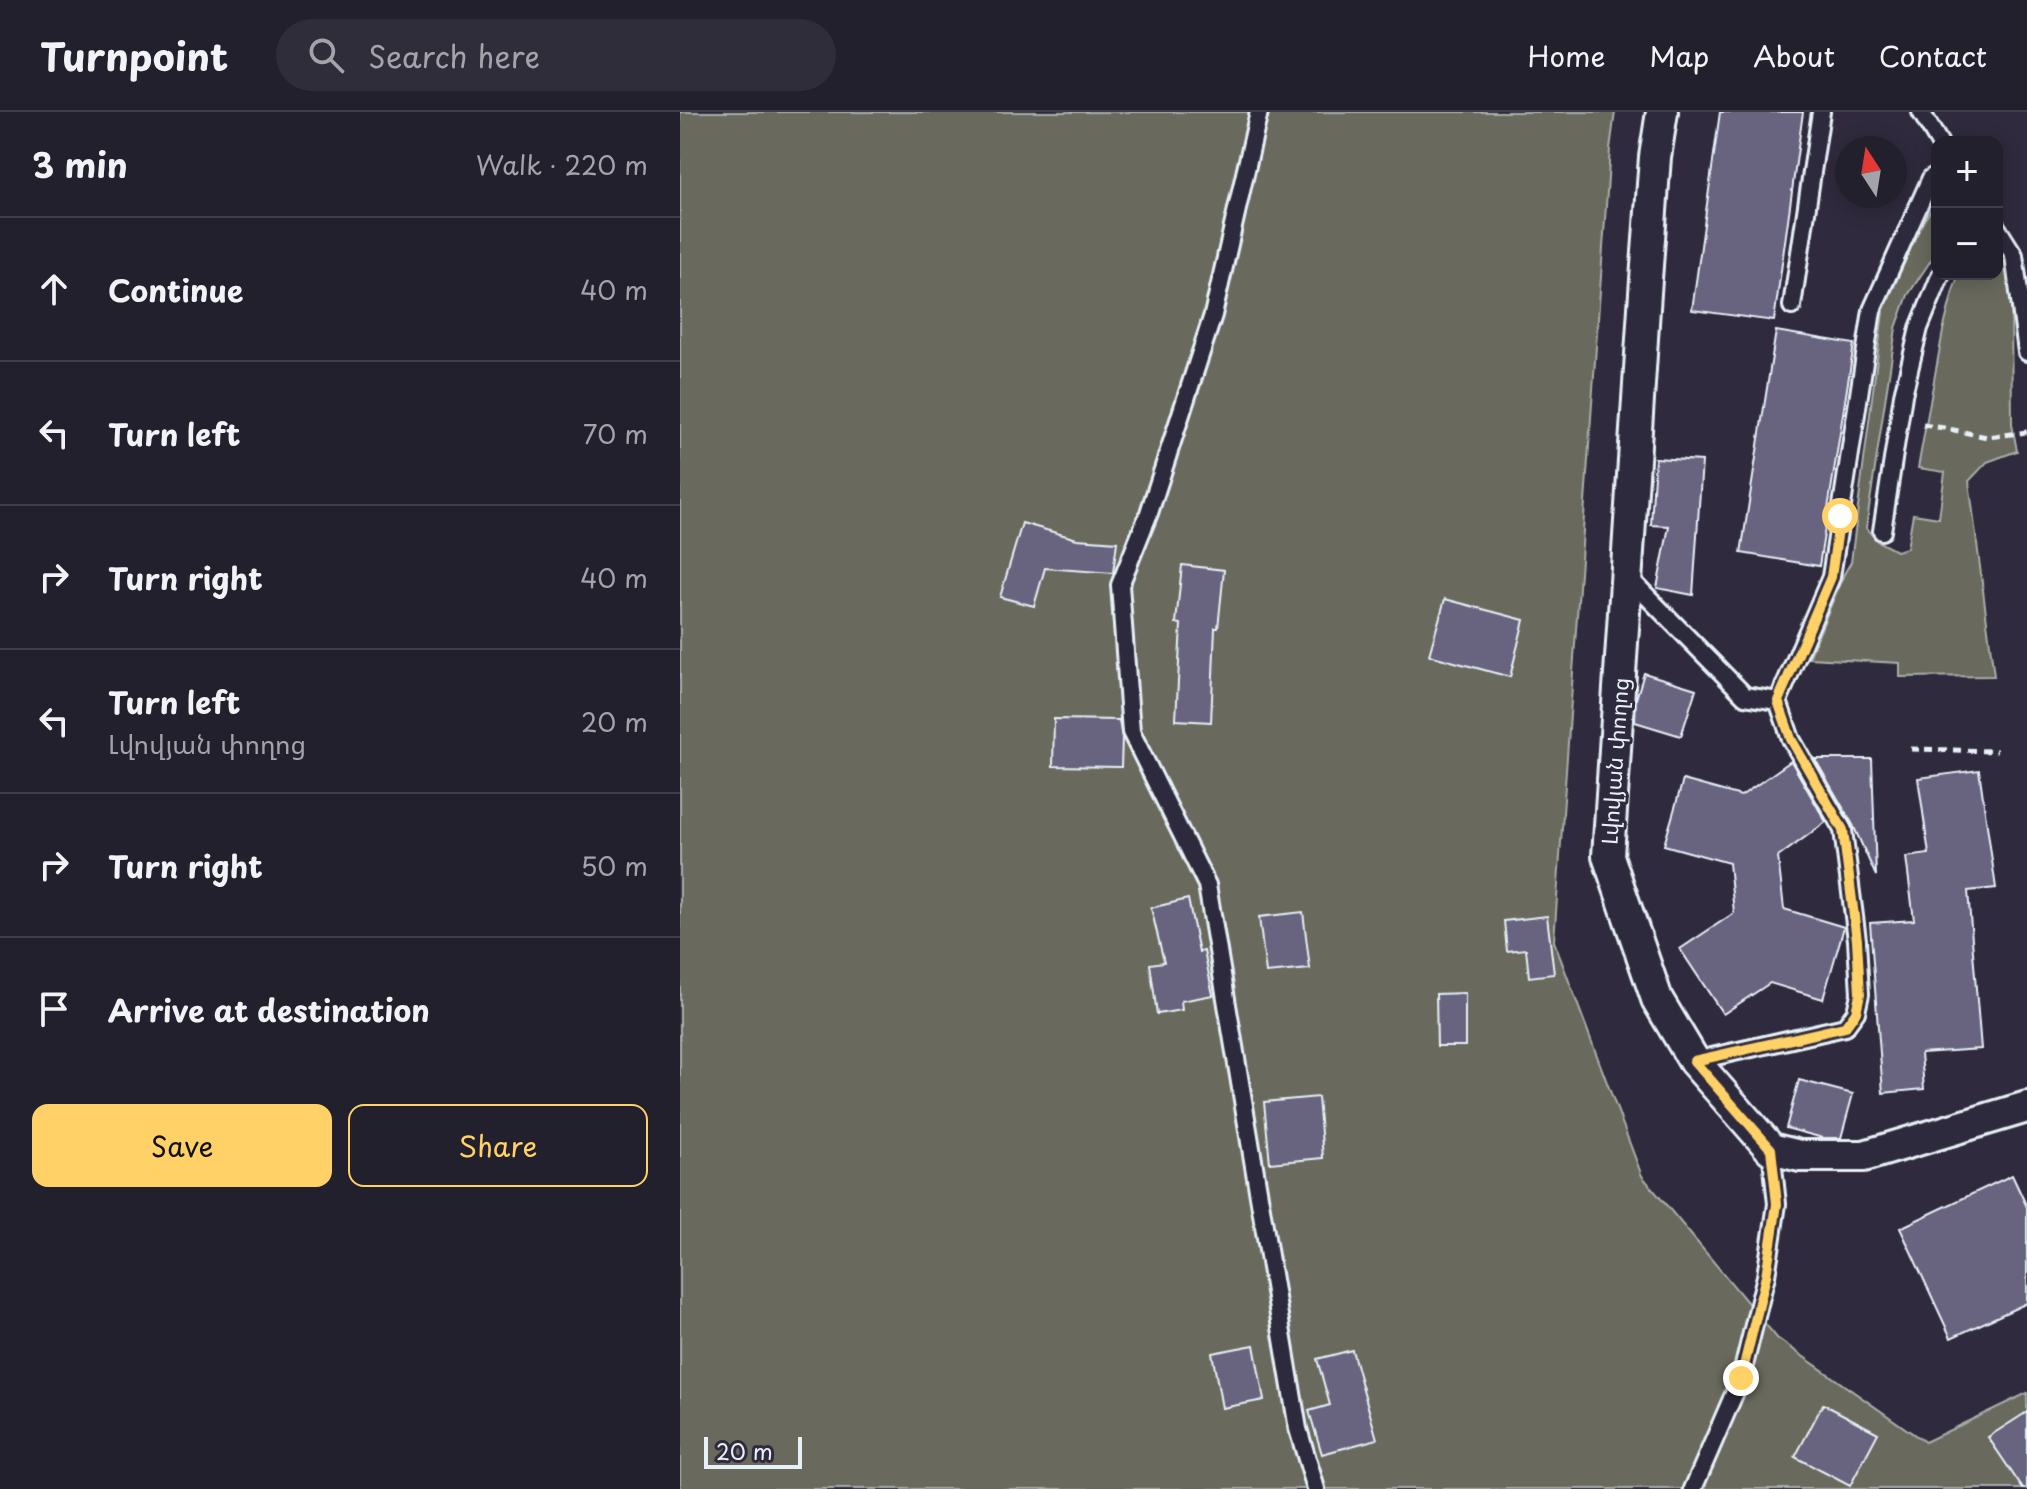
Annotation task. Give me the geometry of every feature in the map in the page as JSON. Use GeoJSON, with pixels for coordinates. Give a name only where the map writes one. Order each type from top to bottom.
{"type":"FeatureCollection","features":[{"type":"Feature","properties":{"kind":"street","name":"Լվովյան փողոց"},"geometry":{"type":"LineString","coordinates":[[1662,112],[1655,157],[1608,856],[1657,999],[1694,1061],[1771,1149]]}},
{"type":"Feature","properties":{"kind":"street"},"geometry":{"type":"LineString","coordinates":[[1771,1149],[1800,1156],[1864,1156],[2027,1107]]}},
{"type":"Feature","properties":{"kind":"lane"},"geometry":{"type":"LineString","coordinates":[[1259,112],[1213,315],[1149,513],[1120,585],[1131,732],[1207,885],[1298,1429],[1316,1489]]}},
{"type":"Feature","properties":{"kind":"lane"},"geometry":{"type":"LineString","coordinates":[[1792,306],[1821,112]]}},
{"type":"Feature","properties":{"kind":"lane"},"geometry":{"type":"LineString","coordinates":[[1921,112],[1935,136]]}},
{"type":"Feature","properties":{"kind":"lane"},"geometry":{"type":"LineString","coordinates":[[1694,1061],[1845,1027],[1856,1012],[1860,994],[1857,940],[1843,830],[1791,739],[1778,701],[1831,577],[1872,310],[1931,178]]}},
{"type":"Feature","properties":{"kind":"lane"},"geometry":{"type":"LineString","coordinates":[[2003,238],[2014,255],[2027,352]]}},
{"type":"Feature","properties":{"kind":"lane"},"geometry":{"type":"LineString","coordinates":[[1882,531],[1903,395],[1919,328],[1939,280]]}},
{"type":"Feature","properties":{"kind":"lane"},"geometry":{"type":"LineString","coordinates":[[1628,577],[1745,696],[1778,701]]}},
{"type":"Feature","properties":{"kind":"lane"},"geometry":{"type":"LineString","coordinates":[[1693,1489],[1741,1378],[1766,1276],[1777,1204],[1771,1149]]}},
{"type":"Feature","properties":{"kind":"path"},"geometry":{"type":"LineString","coordinates":[[1927,426],[1987,437],[2027,432]]}},
{"type":"Feature","properties":{"kind":"path"},"geometry":{"type":"LineString","coordinates":[[1911,749],[1997,751]]}},
{"type":"Feature","properties":{"kind":"green space"},"geometry":{"type":"Polygon","coordinates":[[[680,112],[1615,112],[1554,941],[1642,1176],[1777,1338],[1925,1442],[2027,1393],[2027,1489],[680,1489],[680,112]]]}},
{"type":"Feature","properties":{"kind":"green space"},"geometry":{"type":"Polygon","coordinates":[[[1931,210],[1931,260],[1908,295],[1896,328],[1866,528],[1877,541],[1896,551],[1907,548],[1913,514],[1939,518],[1945,472],[1918,468],[1943,331],[1957,280],[2003,280],[2003,250],[2013,266],[2012,424],[2017,451],[1987,462],[1969,481],[1994,676],[1900,677],[1900,663],[1809,658],[1851,562],[1883,312],[1920,227],[1931,210]]]}},
{"type":"Feature","properties":{"kind":"building"},"geometry":{"type":"Polygon","coordinates":[[[1720,112],[1803,112],[1774,321],[1692,310],[1720,112]]]}},
{"type":"Feature","properties":{"kind":"building"},"geometry":{"type":"Polygon","coordinates":[[[1776,331],[1854,344],[1819,566],[1741,553],[1776,331]]]}},
{"type":"Feature","properties":{"kind":"building"},"geometry":{"type":"Polygon","coordinates":[[[1655,458],[1702,461],[1693,595],[1657,588],[1669,526],[1651,525],[1655,458]]]}},
{"type":"Feature","properties":{"kind":"building"},"geometry":{"type":"Polygon","coordinates":[[[1022,523],[1077,539],[1117,542],[1113,573],[1045,568],[1034,606],[1000,597],[1022,523]]]}},
{"type":"Feature","properties":{"kind":"building"},"geometry":{"type":"Polygon","coordinates":[[[1182,565],[1224,570],[1218,628],[1215,628],[1211,722],[1176,720],[1181,624],[1176,623],[1182,565]]]}},
{"type":"Feature","properties":{"kind":"building"},"geometry":{"type":"Polygon","coordinates":[[[1445,599],[1524,620],[1510,677],[1429,655],[1445,599]]]}},
{"type":"Feature","properties":{"kind":"building"},"geometry":{"type":"Polygon","coordinates":[[[1644,673],[1696,689],[1681,736],[1635,722],[1636,699],[1644,673]]]}},
{"type":"Feature","properties":{"kind":"building"},"geometry":{"type":"Polygon","coordinates":[[[1054,719],[1119,720],[1121,767],[1053,766],[1054,719]]]}},
{"type":"Feature","properties":{"kind":"building"},"geometry":{"type":"Polygon","coordinates":[[[1815,759],[1872,759],[1876,876],[1853,825],[1815,759]]]}},
{"type":"Feature","properties":{"kind":"building"},"geometry":{"type":"Polygon","coordinates":[[[1791,761],[1826,822],[1778,857],[1784,909],[1844,927],[1823,999],[1770,983],[1723,1014],[1680,949],[1734,913],[1729,863],[1664,845],[1683,780],[1741,796],[1791,761]]]}},
{"type":"Feature","properties":{"kind":"building"},"geometry":{"type":"Polygon","coordinates":[[[1979,770],[1996,888],[1968,891],[1981,1049],[1921,1053],[1924,1089],[1883,1093],[1870,923],[1914,920],[1906,857],[1929,854],[1918,778],[1979,770]]]}},
{"type":"Feature","properties":{"kind":"building"},"geometry":{"type":"Polygon","coordinates":[[[1188,899],[1199,952],[1204,951],[1213,995],[1181,1001],[1182,1010],[1157,1014],[1150,964],[1164,962],[1151,908],[1188,899]]]}},
{"type":"Feature","properties":{"kind":"building"},"geometry":{"type":"Polygon","coordinates":[[[1303,912],[1310,969],[1266,973],[1259,917],[1303,912]]]}},
{"type":"Feature","properties":{"kind":"building"},"geometry":{"type":"Polygon","coordinates":[[[1547,916],[1554,974],[1529,977],[1526,949],[1507,951],[1504,921],[1547,916]]]}},
{"type":"Feature","properties":{"kind":"building"},"geometry":{"type":"Polygon","coordinates":[[[1465,993],[1465,1046],[1437,1046],[1436,994],[1465,993]]]}},
{"type":"Feature","properties":{"kind":"building"},"geometry":{"type":"Polygon","coordinates":[[[1799,1080],[1853,1094],[1841,1138],[1823,1138],[1786,1128],[1799,1080]]]}},
{"type":"Feature","properties":{"kind":"building"},"geometry":{"type":"Polygon","coordinates":[[[1318,1097],[1323,1158],[1270,1163],[1264,1102],[1318,1097]]]}},
{"type":"Feature","properties":{"kind":"building"},"geometry":{"type":"Polygon","coordinates":[[[2012,1175],[2027,1207],[2027,1303],[1951,1338],[1900,1228],[2012,1175]]]}},
{"type":"Feature","properties":{"kind":"building"},"geometry":{"type":"Polygon","coordinates":[[[1254,1345],[1264,1400],[1222,1408],[1212,1353],[1254,1345]]]}},
{"type":"Feature","properties":{"kind":"building"},"geometry":{"type":"Polygon","coordinates":[[[1352,1350],[1377,1439],[1322,1454],[1309,1411],[1330,1405],[1317,1359],[1352,1350]]]}},
{"type":"Feature","properties":{"kind":"building"},"geometry":{"type":"Polygon","coordinates":[[[1823,1404],[1878,1433],[1850,1486],[1795,1457],[1823,1404]]]}},
{"type":"Feature","properties":{"kind":"building"},"geometry":{"type":"Polygon","coordinates":[[[2027,1412],[2027,1489],[2023,1489],[1988,1437],[2027,1412]]]}},
{"type":"Feature","properties":{"kind":"route"},"geometry":{"type":"LineString","coordinates":[[1741,1378],[1766,1276],[1777,1204],[1771,1149],[1694,1061],[1845,1027],[1856,1012],[1860,994],[1857,940],[1843,830],[1791,739],[1778,701],[1831,577],[1840,516]]}}]}
